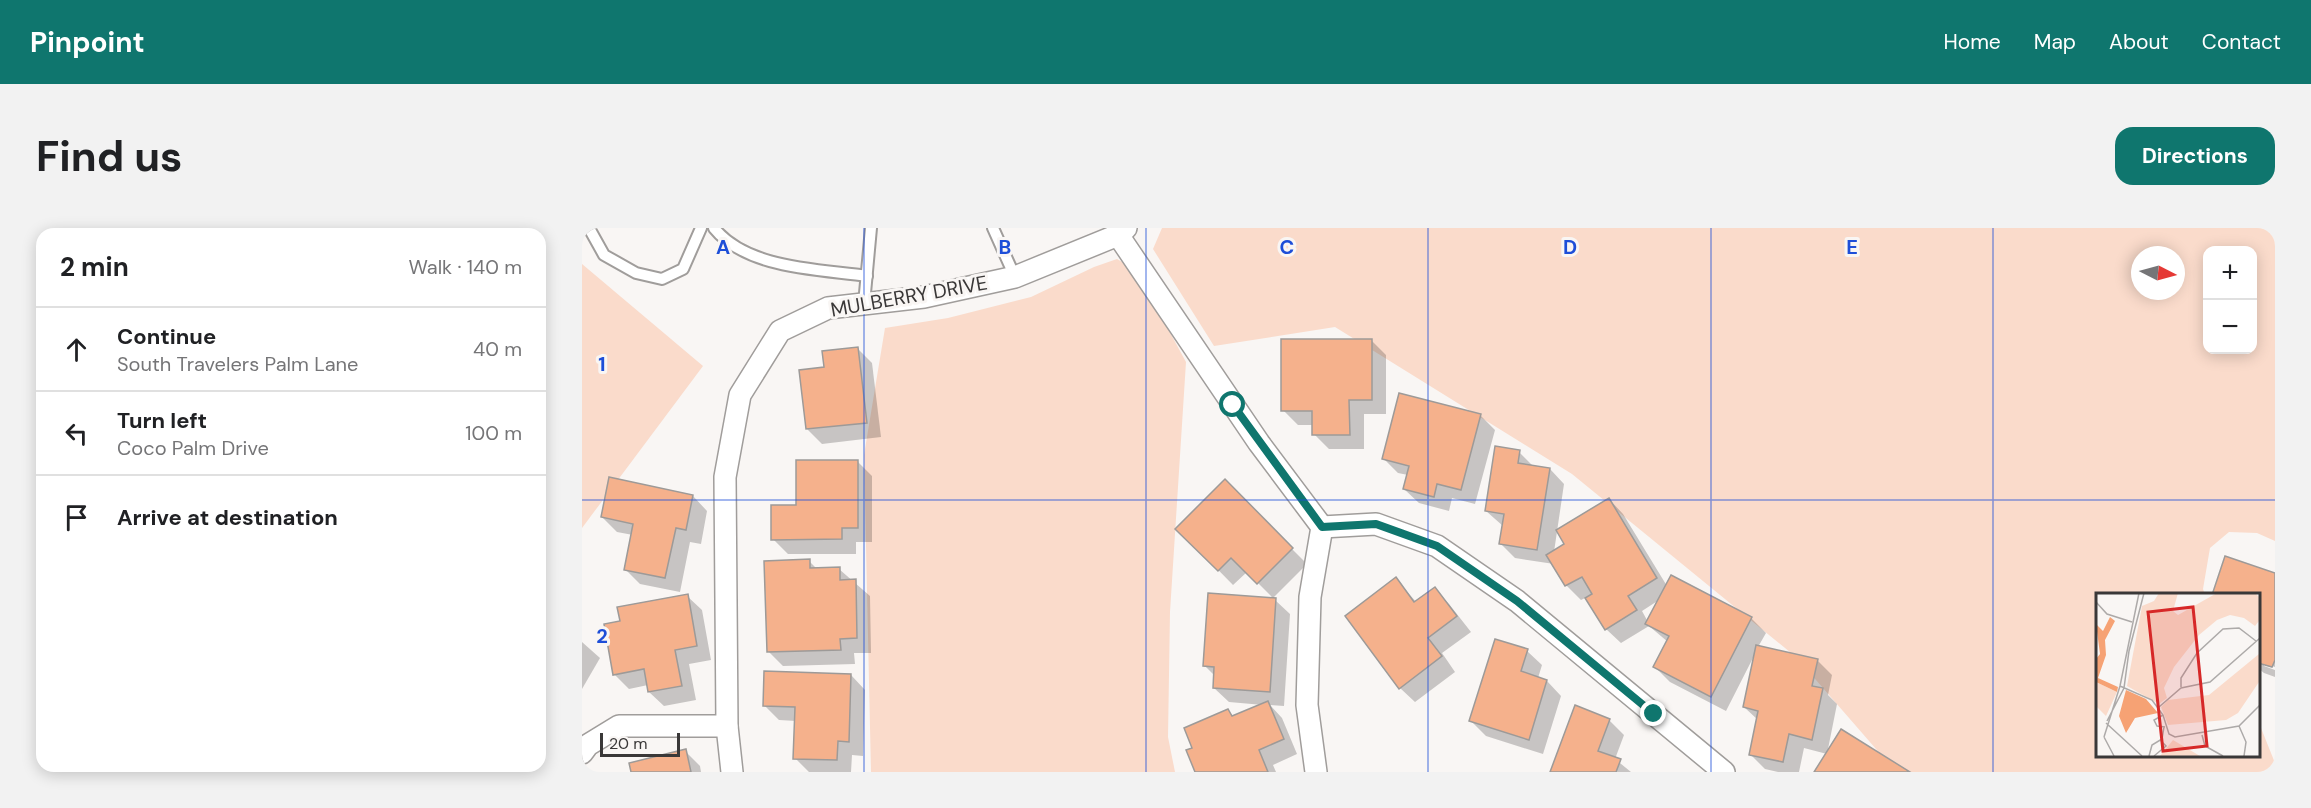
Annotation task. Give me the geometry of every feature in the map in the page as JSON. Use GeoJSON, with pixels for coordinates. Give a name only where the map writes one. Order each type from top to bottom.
{"type":"FeatureCollection","features":[{"type":"Feature","properties":{"kind":"street","name":"MULBERRY DRIVE"},"geometry":{"type":"LineString","coordinates":[[732,772],[727,726],[725,477],[740,395],[780,331],[828,308],[924,297],[1015,277],[1122,232]]}},
{"type":"Feature","properties":{"kind":"street"},"geometry":{"type":"LineString","coordinates":[[1122,232],[1259,443],[1322,527],[1310,597],[1309,618],[1307,705],[1316,772]]}},
{"type":"Feature","properties":{"kind":"street"},"geometry":{"type":"LineString","coordinates":[[1322,527],[1376,524],[1437,546],[1517,601],[1724,772]]}},
{"type":"Feature","properties":{"kind":"street"},"geometry":{"type":"LineString","coordinates":[[582,753],[588,745],[619,726],[727,726]]}},
{"type":"Feature","properties":{"kind":"lane"},"geometry":{"type":"LineString","coordinates":[[590,228],[604,255],[636,273],[662,279],[683,269],[701,228]]}},
{"type":"Feature","properties":{"kind":"lane"},"geometry":{"type":"LineString","coordinates":[[714,228],[723,239],[750,254],[772,262],[867,276]]}},
{"type":"Feature","properties":{"kind":"lane"},"geometry":{"type":"LineString","coordinates":[[864,304],[871,228]]}},
{"type":"Feature","properties":{"kind":"lane"},"geometry":{"type":"LineString","coordinates":[[993,228],[1015,277]]}},
{"type":"Feature","properties":{"kind":"shaded area"},"geometry":{"type":"Polygon","coordinates":[[[1162,228],[2275,228],[2275,541],[2257,533],[2229,532],[2210,548],[2203,589],[2204,593],[2096,593],[2096,757],[2260,757],[2260,726],[2275,763],[2275,772],[1896,772],[1796,657],[1572,474],[1335,327],[1214,346],[1153,249],[1162,228]]]}},
{"type":"Feature","properties":{"kind":"shaded area"},"geometry":{"type":"Polygon","coordinates":[[[1117,259],[1136,270],[1186,362],[1170,612],[1168,737],[1175,772],[871,772],[864,455],[885,328],[948,318],[1031,297],[1094,267],[1117,259]]]}},
{"type":"Feature","properties":{"kind":"shaded area"},"geometry":{"type":"Polygon","coordinates":[[[582,264],[703,366],[582,528],[582,264]]]}},
{"type":"Feature","properties":{"kind":"building"},"geometry":{"type":"Polygon","coordinates":[[[1281,339],[1372,339],[1372,400],[1349,400],[1350,435],[1312,435],[1312,411],[1281,411],[1281,339]]]}},
{"type":"Feature","properties":{"kind":"building"},"geometry":{"type":"Polygon","coordinates":[[[858,347],[867,423],[806,429],[799,370],[824,367],[822,351],[858,347]]]}},
{"type":"Feature","properties":{"kind":"building"},"geometry":{"type":"Polygon","coordinates":[[[1399,393],[1481,414],[1461,490],[1437,484],[1434,497],[1403,489],[1409,466],[1382,459],[1399,393]]]}},
{"type":"Feature","properties":{"kind":"building"},"geometry":{"type":"Polygon","coordinates":[[[1495,446],[1520,450],[1518,463],[1550,468],[1537,550],[1499,544],[1504,514],[1485,511],[1495,446]]]}},
{"type":"Feature","properties":{"kind":"building"},"geometry":{"type":"Polygon","coordinates":[[[796,460],[858,460],[858,528],[842,528],[842,539],[771,540],[771,505],[796,505],[796,460]]]}},
{"type":"Feature","properties":{"kind":"building"},"geometry":{"type":"Polygon","coordinates":[[[609,477],[693,495],[686,530],[676,528],[665,578],[624,570],[633,524],[601,517],[609,477]]]}},
{"type":"Feature","properties":{"kind":"building"},"geometry":{"type":"Polygon","coordinates":[[[1225,479],[1293,548],[1257,584],[1231,558],[1218,571],[1175,529],[1225,479]]]}},
{"type":"Feature","properties":{"kind":"building"},"geometry":{"type":"Polygon","coordinates":[[[1609,498],[1657,578],[1628,596],[1637,610],[1605,630],[1585,598],[1592,594],[1582,577],[1565,586],[1546,555],[1564,544],[1556,530],[1609,498]]]}},
{"type":"Feature","properties":{"kind":"building"},"geometry":{"type":"Polygon","coordinates":[[[2225,556],[2275,573],[2275,660],[2272,667],[2260,664],[2260,593],[2213,593],[2225,556]]]}},
{"type":"Feature","properties":{"kind":"building"},"geometry":{"type":"Polygon","coordinates":[[[810,559],[810,568],[840,567],[840,580],[856,579],[857,638],[840,639],[841,650],[767,652],[764,561],[810,559]]]}},
{"type":"Feature","properties":{"kind":"building"},"geometry":{"type":"Polygon","coordinates":[[[1671,575],[1752,617],[1711,697],[1653,667],[1669,636],[1645,624],[1671,575]]]}},
{"type":"Feature","properties":{"kind":"building"},"geometry":{"type":"Polygon","coordinates":[[[1396,577],[1414,602],[1435,587],[1457,616],[1428,638],[1442,656],[1399,689],[1345,616],[1396,577]]]}},
{"type":"Feature","properties":{"kind":"building"},"geometry":{"type":"Polygon","coordinates":[[[1208,593],[1276,598],[1270,692],[1213,688],[1214,667],[1203,666],[1208,593]]]}},
{"type":"Feature","properties":{"kind":"building"},"geometry":{"type":"Polygon","coordinates":[[[688,594],[697,646],[675,650],[682,686],[648,692],[644,669],[613,675],[604,624],[620,621],[617,607],[688,594]]]}},
{"type":"Feature","properties":{"kind":"building"},"geometry":{"type":"Polygon","coordinates":[[[1495,639],[1528,649],[1521,671],[1547,680],[1529,740],[1469,721],[1495,639]]]}},
{"type":"Feature","properties":{"kind":"building"},"geometry":{"type":"Polygon","coordinates":[[[1756,645],[1818,659],[1812,686],[1823,688],[1812,740],[1789,734],[1783,762],[1749,755],[1758,711],[1743,707],[1756,645]]]}},
{"type":"Feature","properties":{"kind":"building"},"geometry":{"type":"Polygon","coordinates":[[[764,671],[851,674],[849,742],[838,741],[837,760],[793,759],[795,707],[763,706],[764,671]]]}},
{"type":"Feature","properties":{"kind":"building"},"geometry":{"type":"Polygon","coordinates":[[[1268,701],[1284,739],[1259,750],[1268,772],[1195,772],[1186,750],[1192,748],[1184,728],[1228,709],[1232,716],[1268,701]]]}},
{"type":"Feature","properties":{"kind":"building"},"geometry":{"type":"Polygon","coordinates":[[[1575,705],[1610,719],[1598,751],[1621,759],[1616,772],[1550,772],[1575,705]]]}},
{"type":"Feature","properties":{"kind":"building"},"geometry":{"type":"Polygon","coordinates":[[[1841,729],[1910,772],[1814,772],[1841,729]]]}},
{"type":"Feature","properties":{"kind":"building"},"geometry":{"type":"Polygon","coordinates":[[[686,749],[691,772],[631,772],[629,763],[686,749]]]}},
{"type":"Feature","properties":{"kind":"route"},"geometry":{"type":"LineString","coordinates":[[1233,405],[1322,527],[1376,524],[1437,546],[1517,601],[1654,714]]}}]}
